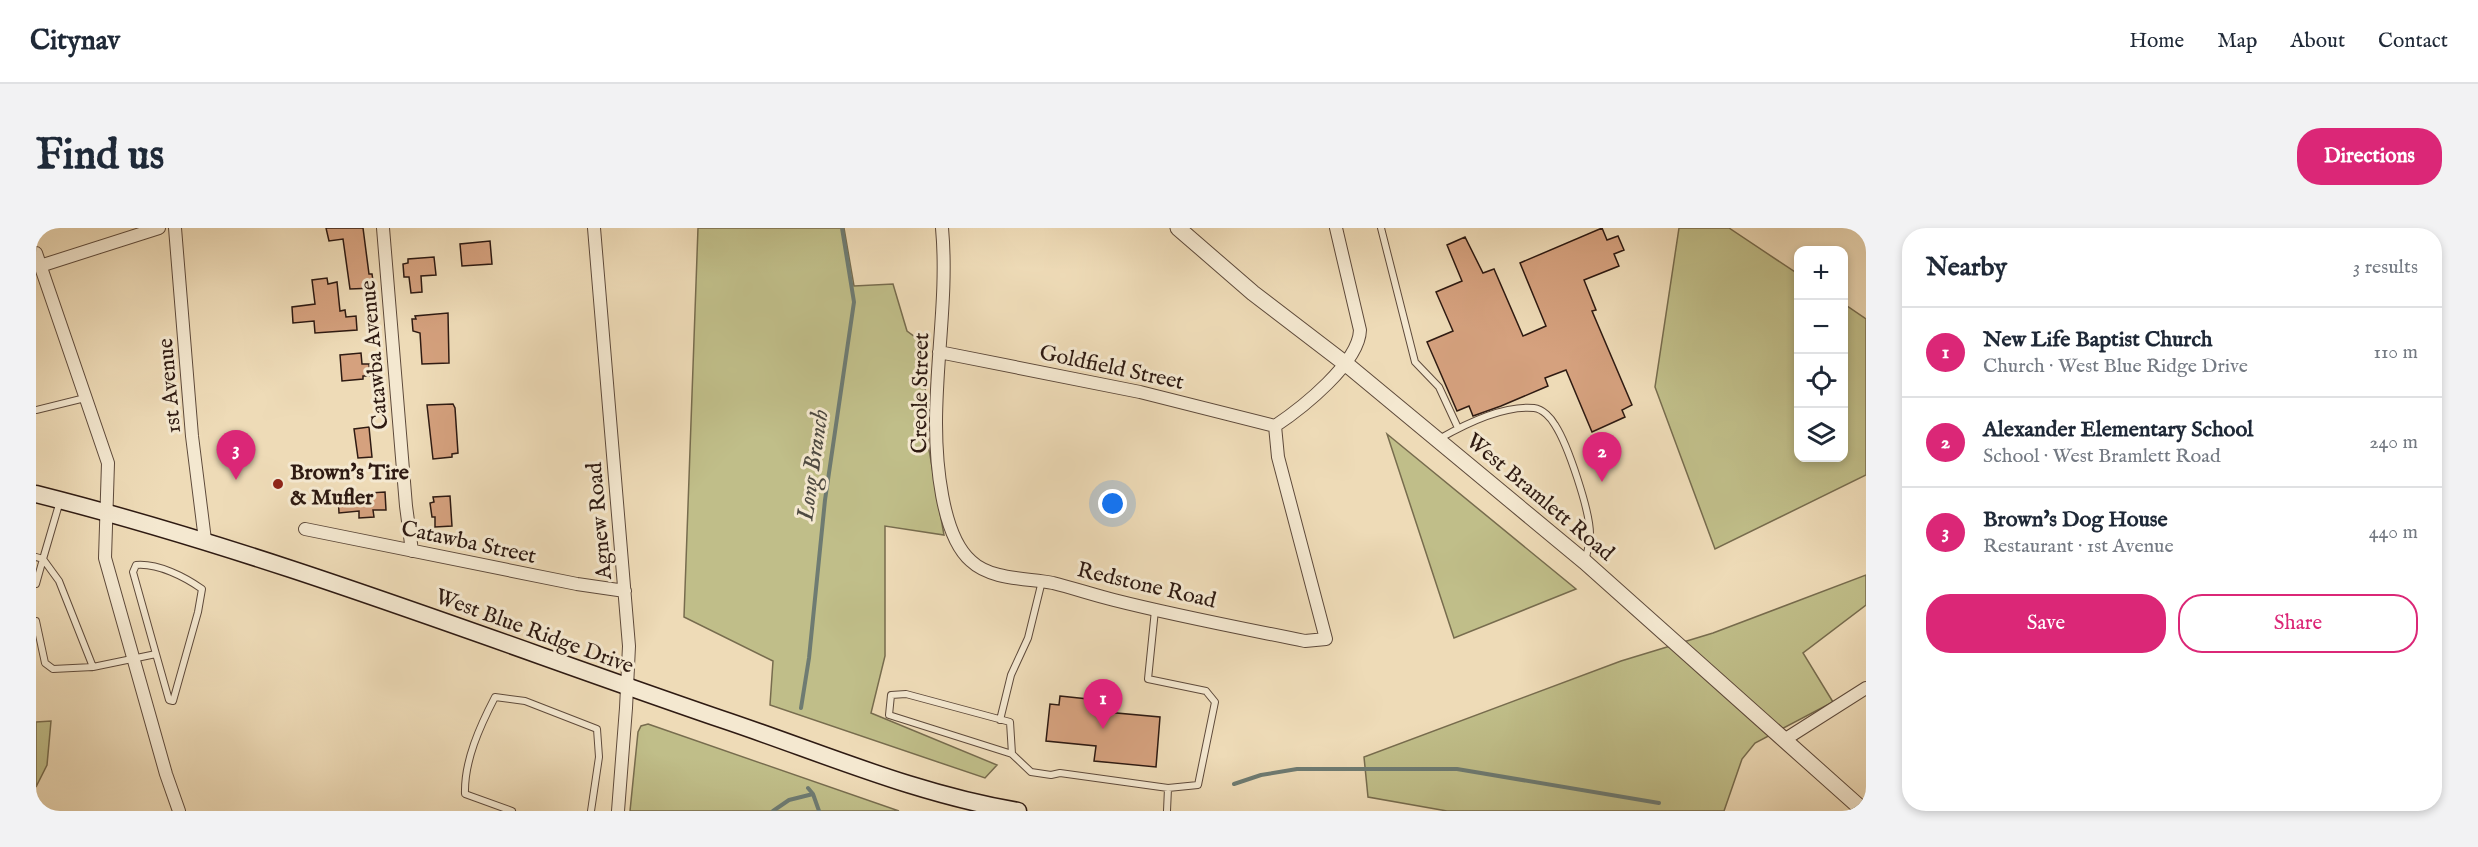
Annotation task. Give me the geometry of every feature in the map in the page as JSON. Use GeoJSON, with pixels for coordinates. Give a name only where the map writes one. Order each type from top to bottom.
{"type":"FeatureCollection","features":[{"type":"Feature","properties":{"kind":"main road","name":"West Blue Ridge Drive"},"geometry":{"type":"LineString","coordinates":[[36,494],[205,540],[346,586],[920,788],[950,797],[1018,811]]}},
{"type":"Feature","properties":{"kind":"street"},"geometry":{"type":"LineString","coordinates":[[40,266],[159,228]]}},
{"type":"Feature","properties":{"kind":"street","name":"1st Avenue"},"geometry":{"type":"LineString","coordinates":[[175,228],[192,435],[205,540]]}},
{"type":"Feature","properties":{"kind":"street","name":"Catawba Avenue"},"geometry":{"type":"LineString","coordinates":[[383,228],[406,506],[412,551]]}},
{"type":"Feature","properties":{"kind":"street","name":"Agnew Road"},"geometry":{"type":"LineString","coordinates":[[594,228],[629,646],[618,811]]}},
{"type":"Feature","properties":{"kind":"street","name":"Creole Street"},"geometry":{"type":"LineString","coordinates":[[942,228],[944,274],[936,423],[938,458],[948,518],[964,554]]}},
{"type":"Feature","properties":{"kind":"street","name":"West Bramlett Road"},"geometry":{"type":"LineString","coordinates":[[1178,228],[1253,293],[1346,364],[1585,562],[1864,811]]}},
{"type":"Feature","properties":{"kind":"street"},"geometry":{"type":"LineString","coordinates":[[1275,426],[1294,413],[1346,364],[1358,346],[1360,330],[1336,228]]}},
{"type":"Feature","properties":{"kind":"street"},"geometry":{"type":"LineString","coordinates":[[36,253],[108,463],[109,489],[105,558],[166,774],[179,811]]}},
{"type":"Feature","properties":{"kind":"street","name":"Goldfield Street"},"geometry":{"type":"LineString","coordinates":[[939,352],[1140,392],[1275,426]]}},
{"type":"Feature","properties":{"kind":"street","name":"Redstone Road"},"geometry":{"type":"LineString","coordinates":[[964,554],[970,561],[986,571],[1305,641],[1326,639],[1278,457],[1275,426]]}},
{"type":"Feature","properties":{"kind":"street","name":"Catawba Street"},"geometry":{"type":"LineString","coordinates":[[305,529],[577,584],[625,591]]}},
{"type":"Feature","properties":{"kind":"street"},"geometry":{"type":"LineString","coordinates":[[1784,740],[1866,688]]}},
{"type":"Feature","properties":{"kind":"lane"},"geometry":{"type":"LineString","coordinates":[[1381,228],[1415,362],[1439,387],[1458,428]]}},
{"type":"Feature","properties":{"kind":"lane"},"geometry":{"type":"LineString","coordinates":[[36,410],[86,398]]}},
{"type":"Feature","properties":{"kind":"lane"},"geometry":{"type":"LineString","coordinates":[[1439,440],[1458,428],[1499,413],[1534,408],[1547,415],[1558,430],[1577,479],[1589,526],[1585,562]]}},
{"type":"Feature","properties":{"kind":"lane"},"geometry":{"type":"LineString","coordinates":[[36,584],[40,558],[60,500]]}},
{"type":"Feature","properties":{"kind":"lane"},"geometry":{"type":"LineString","coordinates":[[40,558],[59,581],[93,667]]}},
{"type":"Feature","properties":{"kind":"lane"},"geometry":{"type":"LineString","coordinates":[[140,564],[177,575],[202,589],[202,598],[173,701],[169,700],[164,687],[156,654],[134,572],[136,565],[140,564]]}},
{"type":"Feature","properties":{"kind":"lane"},"geometry":{"type":"LineString","coordinates":[[1000,720],[1011,675],[1028,638],[1042,582]]}},
{"type":"Feature","properties":{"kind":"lane"},"geometry":{"type":"LineString","coordinates":[[1012,754],[1010,722],[906,694],[891,695],[889,715],[1012,754],[1031,772],[1051,775],[1060,773],[1168,788],[1198,785],[1215,702],[1206,691],[1148,679],[1155,609]]}},
{"type":"Feature","properties":{"kind":"lane"},"geometry":{"type":"LineString","coordinates":[[36,621],[45,663],[52,669],[93,667],[156,654]]}},
{"type":"Feature","properties":{"kind":"lane"},"geometry":{"type":"LineString","coordinates":[[512,811],[465,794],[465,777],[482,722],[495,697],[525,701],[597,729],[599,757],[591,811]]}},
{"type":"Feature","properties":{"kind":"lane"},"geometry":{"type":"LineString","coordinates":[[1167,811],[1168,788]]}},
{"type":"Feature","properties":{"kind":"shaded area"},"geometry":{"type":"Polygon","coordinates":[[[698,228],[844,228],[854,286],[893,284],[907,331],[923,343],[928,444],[944,535],[885,526],[885,656],[871,713],[997,765],[985,778],[770,705],[773,661],[684,617],[698,228]]]}},
{"type":"Feature","properties":{"kind":"shaded area"},"geometry":{"type":"Polygon","coordinates":[[[1679,228],[1729,228],[1794,271],[1794,462],[1848,462],[1848,307],[1866,319],[1866,475],[1715,549],[1655,387],[1679,228]]]}},
{"type":"Feature","properties":{"kind":"shaded area"},"geometry":{"type":"Polygon","coordinates":[[[1387,434],[1576,589],[1454,638],[1387,434]]]}},
{"type":"Feature","properties":{"kind":"shaded area"},"geometry":{"type":"Polygon","coordinates":[[[1866,575],[1866,605],[1803,653],[1833,702],[1755,743],[1742,759],[1724,811],[1447,811],[1368,797],[1364,757],[1621,661],[1713,633],[1866,575]]]}},
{"type":"Feature","properties":{"kind":"shaded area"},"geometry":{"type":"Polygon","coordinates":[[[51,721],[47,765],[36,787],[36,722],[51,721]]]}},
{"type":"Feature","properties":{"kind":"shaded area"},"geometry":{"type":"Polygon","coordinates":[[[648,724],[899,811],[630,811],[638,732],[641,726],[648,724]]]}},
{"type":"Feature","properties":{"kind":"building"},"geometry":{"type":"Polygon","coordinates":[[[326,228],[363,228],[369,274],[372,274],[374,288],[350,289],[343,239],[329,241],[326,228]]]}},
{"type":"Feature","properties":{"kind":"building"},"geometry":{"type":"Polygon","coordinates":[[[1602,228],[1607,240],[1618,236],[1624,250],[1614,254],[1619,266],[1584,280],[1596,310],[1592,311],[1632,405],[1622,410],[1625,417],[1592,432],[1566,370],[1545,378],[1548,386],[1501,406],[1473,416],[1469,406],[1457,411],[1427,342],[1453,331],[1436,292],[1462,281],[1447,245],[1465,237],[1483,273],[1494,269],[1523,336],[1546,326],[1520,263],[1602,228]]]}},
{"type":"Feature","properties":{"kind":"building"},"geometry":{"type":"Polygon","coordinates":[[[490,241],[492,264],[462,266],[460,244],[490,241]]]}},
{"type":"Feature","properties":{"kind":"building"},"geometry":{"type":"Polygon","coordinates":[[[434,257],[436,275],[421,276],[422,292],[411,293],[409,277],[404,277],[403,264],[408,263],[408,259],[434,257]]]}},
{"type":"Feature","properties":{"kind":"building"},"geometry":{"type":"Polygon","coordinates":[[[327,278],[328,284],[337,282],[340,311],[345,310],[346,317],[356,316],[357,330],[315,333],[314,321],[293,323],[292,307],[315,304],[312,280],[327,278]]]}},
{"type":"Feature","properties":{"kind":"building"},"geometry":{"type":"Polygon","coordinates":[[[448,313],[449,363],[422,364],[420,333],[413,331],[412,319],[416,319],[415,316],[448,313]]]}},
{"type":"Feature","properties":{"kind":"building"},"geometry":{"type":"Polygon","coordinates":[[[361,353],[362,364],[369,364],[370,376],[342,381],[340,355],[361,353]]]}},
{"type":"Feature","properties":{"kind":"building"},"geometry":{"type":"Polygon","coordinates":[[[453,404],[458,453],[452,454],[452,457],[433,459],[427,405],[453,404]]]}},
{"type":"Feature","properties":{"kind":"building"},"geometry":{"type":"Polygon","coordinates":[[[369,427],[372,457],[358,458],[354,429],[369,427]]]}},
{"type":"Feature","properties":{"kind":"building"},"geometry":{"type":"Polygon","coordinates":[[[385,492],[386,510],[373,510],[374,517],[359,518],[359,511],[339,513],[338,495],[385,492]]]}},
{"type":"Feature","properties":{"kind":"building"},"geometry":{"type":"Polygon","coordinates":[[[450,496],[452,526],[435,527],[435,517],[432,517],[430,503],[434,502],[433,497],[450,496]]]}},
{"type":"Feature","properties":{"kind":"building"},"geometry":{"type":"Polygon","coordinates":[[[1060,696],[1107,701],[1106,712],[1160,717],[1156,767],[1094,761],[1096,746],[1046,741],[1050,704],[1059,705],[1060,696]]]}},
{"type":"Feature","properties":{"kind":"waterway","name":"Long Branch"},"geometry":{"type":"LineString","coordinates":[[801,708],[809,658],[825,500],[854,302],[842,228]]}},
{"type":"Feature","properties":{"kind":"waterway"},"geometry":{"type":"LineString","coordinates":[[1234,784],[1261,775],[1297,769],[1457,769],[1659,803]]}},
{"type":"Feature","properties":{"kind":"waterway","name":"Long Branch"},"geometry":{"type":"LineString","coordinates":[[808,788],[813,794],[819,811]]}},
{"type":"Feature","properties":{"kind":"waterway"},"geometry":{"type":"LineString","coordinates":[[773,811],[789,800],[813,794]]}},
{"type":"Feature","properties":{"kind":"place","name":"Brown's Dog House"},"geometry":{"type":"Point","coordinates":[236,480]}},
{"type":"Feature","properties":{"kind":"place","name":"Alexander Elementary School"},"geometry":{"type":"Point","coordinates":[1602,482]}},
{"type":"Feature","properties":{"kind":"place","name":"Brown's Tire & Mufler"},"geometry":{"type":"Point","coordinates":[278,484]}},
{"type":"Feature","properties":{"kind":"place","name":"New Life Baptist Church"},"geometry":{"type":"Point","coordinates":[1103,729]}}]}
